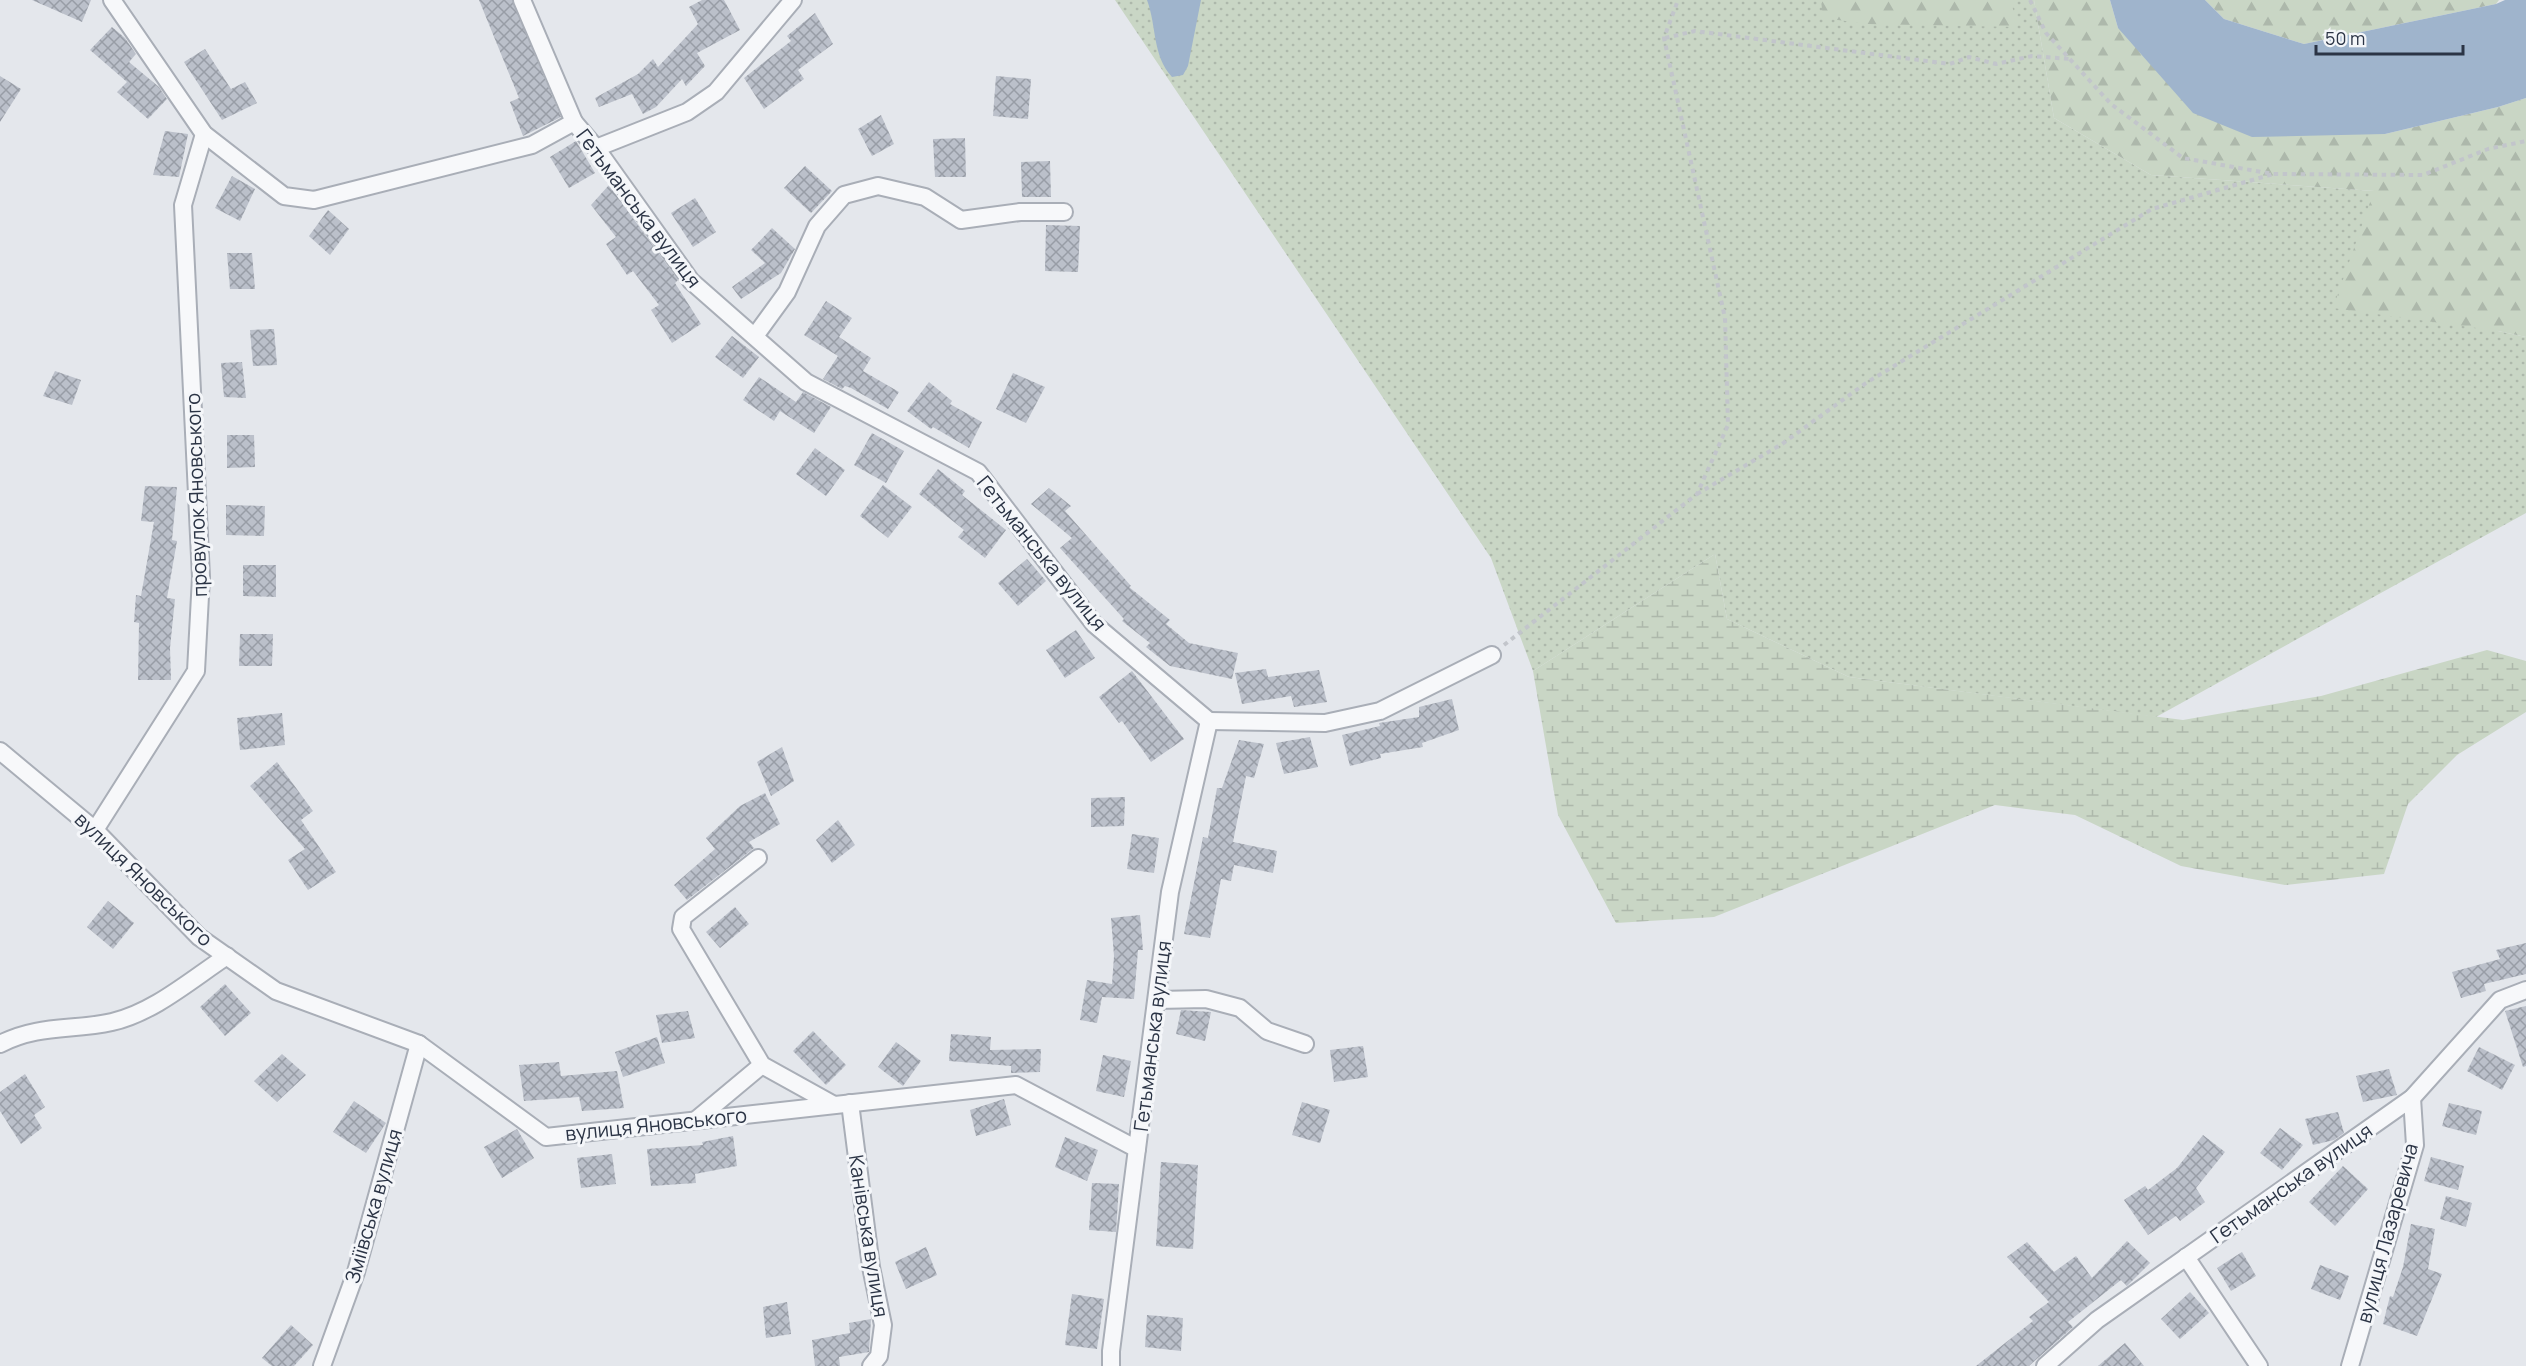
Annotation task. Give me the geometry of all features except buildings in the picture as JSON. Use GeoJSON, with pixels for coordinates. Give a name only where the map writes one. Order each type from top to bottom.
{"type":"FeatureCollection","features":[{"type":"Feature","properties":{"kind":"street","name":"Гетьманська вулиця"},"geometry":{"type":"LineString","coordinates":[[112,0],[204,134],[284,196],[314,200],[532,145],[574,122],[596,148],[691,281],[806,382],[978,472],[1094,624],[1209,721],[1170,892],[1111,1351],[1112,1366]]}},
{"type":"Feature","properties":{"kind":"street"},"geometry":{"type":"LineString","coordinates":[[522,0],[574,122]]}},
{"type":"Feature","properties":{"kind":"street"},"geometry":{"type":"LineString","coordinates":[[596,148],[687,112],[716,92],[793,0]]}},
{"type":"Feature","properties":{"kind":"street","name":"провулок Яновського"},"geometry":{"type":"LineString","coordinates":[[95,830],[196,671],[201,578],[183,205],[204,134]]}},
{"type":"Feature","properties":{"kind":"street"},"geometry":{"type":"LineString","coordinates":[[755,336],[787,292],[817,226],[844,195],[878,186],[925,197],[961,220],[1020,212],[1064,212]]}},
{"type":"Feature","properties":{"kind":"street"},"geometry":{"type":"LineString","coordinates":[[1209,721],[1325,723],[1380,711],[1492,655]]}},
{"type":"Feature","properties":{"kind":"street","name":"вулиця Яновського"},"geometry":{"type":"LineString","coordinates":[[0,751],[95,830],[199,937],[276,991],[419,1044],[546,1137],[1016,1085],[1137,1149]]}},
{"type":"Feature","properties":{"kind":"street"},"geometry":{"type":"LineString","coordinates":[[758,858],[683,917],[681,929],[762,1065],[842,1104]]}},
{"type":"Feature","properties":{"kind":"street"},"geometry":{"type":"LineString","coordinates":[[0,1044],[22,1033],[112,1022],[150,1006],[227,956]]}},
{"type":"Feature","properties":{"kind":"street","name":"Гетьманська вулиця"},"geometry":{"type":"LineString","coordinates":[[2045,1366],[2097,1320],[2412,1098],[2500,1000],[2526,990]]}},
{"type":"Feature","properties":{"kind":"street"},"geometry":{"type":"LineString","coordinates":[[1156,1000],[1206,999],[1240,1008],[1267,1031],[1305,1044]]}},
{"type":"Feature","properties":{"kind":"street","name":"Зміївська вулиця"},"geometry":{"type":"LineString","coordinates":[[322,1366],[356,1272],[419,1044]]}},
{"type":"Feature","properties":{"kind":"street"},"geometry":{"type":"LineString","coordinates":[[696,1120],[762,1065]]}},
{"type":"Feature","properties":{"kind":"street","name":"вулиця Лазаревича"},"geometry":{"type":"LineString","coordinates":[[2350,1366],[2415,1145],[2412,1098]]}},
{"type":"Feature","properties":{"kind":"street","name":"Канівська вулиця"},"geometry":{"type":"LineString","coordinates":[[842,1104],[883,1324],[879,1356],[871,1366]]}},
{"type":"Feature","properties":{"kind":"street"},"geometry":{"type":"LineString","coordinates":[[2186,1257],[2259,1366]]}},
{"type":"Feature","properties":{"kind":"path"},"geometry":{"type":"LineString","coordinates":[[1678,0],[1664,38],[1725,318],[1728,425],[1697,494]]}},
{"type":"Feature","properties":{"kind":"path"},"geometry":{"type":"LineString","coordinates":[[2030,0],[2046,33],[2111,104],[2183,158],[2273,174],[2422,175],[2488,149],[2526,141]]}},
{"type":"Feature","properties":{"kind":"path"},"geometry":{"type":"LineString","coordinates":[[1664,38],[1695,31],[1950,64],[1969,57],[1996,64],[2032,56],[2070,59]]}},
{"type":"Feature","properties":{"kind":"path"},"geometry":{"type":"LineString","coordinates":[[1492,655],[1697,494],[1782,444],[1866,383],[2152,208],[2273,174]]}},
{"type":"Feature","properties":{"kind":"green space"},"geometry":{"type":"Polygon","coordinates":[[[1115,0],[2034,0],[2054,118],[2151,175],[2374,191],[2498,331],[2526,337],[2526,513],[2156,717],[1849,677],[1727,619],[1715,554],[1533,671],[1491,558],[1115,0]]]}},
{"type":"Feature","properties":{"kind":"green space"},"geometry":{"type":"Polygon","coordinates":[[[1821,0],[2011,0],[2017,27],[1868,24],[1823,18],[1821,0]]]}},
{"type":"Feature","properties":{"kind":"green space"},"geometry":{"type":"Polygon","coordinates":[[[2034,0],[2110,0],[2118,28],[2385,134],[2526,98],[2526,337],[2333,308],[2374,191],[2151,175],[2054,118],[2034,0]]]}},
{"type":"Feature","properties":{"kind":"green space"},"geometry":{"type":"Polygon","coordinates":[[[2205,0],[2499,0],[2496,4],[2304,44],[2224,19],[2205,0]]]}},
{"type":"Feature","properties":{"kind":"green space"},"geometry":{"type":"Polygon","coordinates":[[[1715,554],[1727,619],[1849,677],[2183,720],[2321,696],[2487,650],[2526,661],[2526,712],[2457,755],[2408,804],[2384,874],[2285,885],[2181,866],[2075,815],[1995,805],[1714,917],[1616,923],[1558,815],[1533,671],[1715,554]]]}},
{"type":"Feature","properties":{"kind":"water"},"geometry":{"type":"Polygon","coordinates":[[[1147,0],[1201,0],[1188,66],[1183,75],[1172,77],[1161,59],[1147,0]]]}},
{"type":"Feature","properties":{"kind":"water"},"geometry":{"type":"Polygon","coordinates":[[[2110,0],[2205,0],[2224,19],[2304,44],[2496,4],[2505,0],[2526,0],[2526,98],[2385,134],[2252,137],[2193,113],[2118,28],[2110,0]]]}}]}
